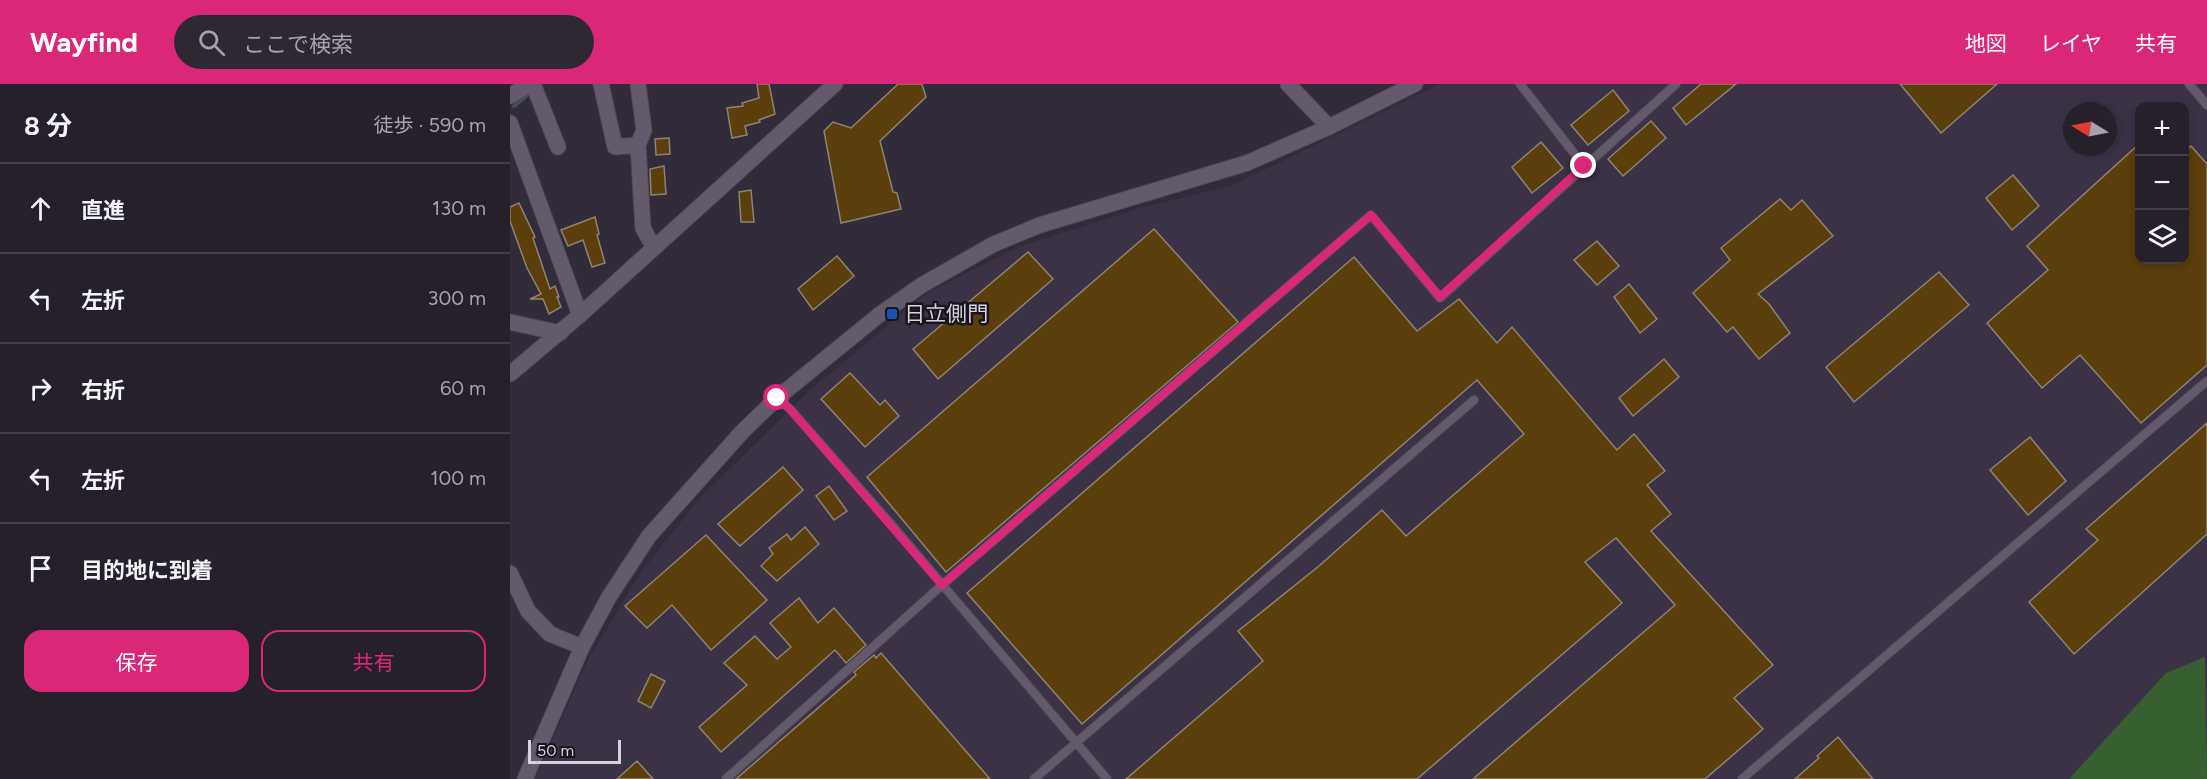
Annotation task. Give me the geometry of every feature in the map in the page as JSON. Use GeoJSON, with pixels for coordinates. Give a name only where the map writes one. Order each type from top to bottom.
{"type":"FeatureCollection","features":[{"type":"Feature","properties":{"kind":"street"},"geometry":{"type":"LineString","coordinates":[[510,96],[532,84],[558,147]]}},
{"type":"Feature","properties":{"kind":"street"},"geometry":{"type":"LineString","coordinates":[[601,84],[615,147],[638,145]]}},
{"type":"Feature","properties":{"kind":"street"},"geometry":{"type":"LineString","coordinates":[[638,84],[644,130],[638,145],[643,228],[654,248]]}},
{"type":"Feature","properties":{"kind":"street"},"geometry":{"type":"LineString","coordinates":[[510,374],[560,333],[835,84]]}},
{"type":"Feature","properties":{"kind":"street"},"geometry":{"type":"LineString","coordinates":[[1288,84],[1329,127]]}},
{"type":"Feature","properties":{"kind":"street"},"geometry":{"type":"LineString","coordinates":[[525,779],[582,647],[609,597],[650,536],[742,432],[777,398],[879,315],[922,285],[994,244],[1040,225],[1247,163],[1329,127],[1414,84]]}},
{"type":"Feature","properties":{"kind":"street"},"geometry":{"type":"LineString","coordinates":[[510,123],[580,315]]}},
{"type":"Feature","properties":{"kind":"street"},"geometry":{"type":"LineString","coordinates":[[510,322],[560,333]]}},
{"type":"Feature","properties":{"kind":"street"},"geometry":{"type":"LineString","coordinates":[[510,573],[528,611],[550,634],[582,647]]}},
{"type":"Feature","properties":{"kind":"lane"},"geometry":{"type":"LineString","coordinates":[[1520,84],[1584,166]]}},
{"type":"Feature","properties":{"kind":"lane"},"geometry":{"type":"LineString","coordinates":[[726,779],[942,585],[1371,215],[1440,297],[1676,84]]}},
{"type":"Feature","properties":{"kind":"lane"},"geometry":{"type":"LineString","coordinates":[[2189,84],[2207,105]]}},
{"type":"Feature","properties":{"kind":"lane"},"geometry":{"type":"LineString","coordinates":[[1742,779],[2207,381]]}},
{"type":"Feature","properties":{"kind":"lane"},"geometry":{"type":"LineString","coordinates":[[777,398],[790,409],[1107,779]]}},
{"type":"Feature","properties":{"kind":"lane"},"geometry":{"type":"LineString","coordinates":[[1034,779],[1474,400]]}},
{"type":"Feature","properties":{"kind":"shaded area"},"geometry":{"type":"Polygon","coordinates":[[[1440,84],[2207,84],[2207,779],[535,779],[587,662],[641,572],[699,499],[810,390],[927,293],[1018,247],[1141,208],[1233,185],[1440,84]]]}},
{"type":"Feature","properties":{"kind":"green space"},"geometry":{"type":"Polygon","coordinates":[[[2205,657],[2207,779],[2069,779],[2166,673],[2205,657]]]}},
{"type":"Feature","properties":{"kind":"building"},"geometry":{"type":"Polygon","coordinates":[[[757,84],[769,84],[775,114],[759,120],[760,122],[745,126],[747,135],[732,138],[727,108],[743,106],[742,103],[759,98],[757,84]]]}},
{"type":"Feature","properties":{"kind":"building"},"geometry":{"type":"Polygon","coordinates":[[[898,84],[922,84],[926,97],[880,141],[893,192],[897,193],[901,209],[841,223],[824,131],[833,122],[851,128],[898,84]]]}},
{"type":"Feature","properties":{"kind":"building"},"geometry":{"type":"Polygon","coordinates":[[[1701,84],[1736,84],[1686,125],[1673,108],[1701,84]]]}},
{"type":"Feature","properties":{"kind":"building"},"geometry":{"type":"Polygon","coordinates":[[[1900,84],[1997,84],[1941,133],[1900,84]]]}},
{"type":"Feature","properties":{"kind":"building"},"geometry":{"type":"Polygon","coordinates":[[[1613,90],[1629,111],[1588,145],[1571,125],[1613,90]]]}},
{"type":"Feature","properties":{"kind":"building"},"geometry":{"type":"Polygon","coordinates":[[[1651,121],[1666,138],[1623,176],[1608,159],[1651,121]]]}},
{"type":"Feature","properties":{"kind":"building"},"geometry":{"type":"Polygon","coordinates":[[[669,138],[670,154],[656,155],[655,139],[669,138]]]}},
{"type":"Feature","properties":{"kind":"building"},"geometry":{"type":"Polygon","coordinates":[[[1541,142],[1563,168],[1532,193],[1512,167],[1541,142]]]}},
{"type":"Feature","properties":{"kind":"building"},"geometry":{"type":"Polygon","coordinates":[[[2191,146],[2207,164],[2207,365],[2141,423],[2080,355],[2042,388],[1987,323],[2048,270],[2027,246],[2135,148],[2135,264],[2189,264],[2189,148],[2191,146]]]}},
{"type":"Feature","properties":{"kind":"building"},"geometry":{"type":"Polygon","coordinates":[[[664,166],[666,194],[651,195],[650,169],[664,166]]]}},
{"type":"Feature","properties":{"kind":"building"},"geometry":{"type":"Polygon","coordinates":[[[2013,175],[2039,206],[2012,230],[1986,198],[2013,175]]]}},
{"type":"Feature","properties":{"kind":"building"},"geometry":{"type":"Polygon","coordinates":[[[751,190],[754,222],[741,222],[739,192],[751,190]]]}},
{"type":"Feature","properties":{"kind":"building"},"geometry":{"type":"Polygon","coordinates":[[[1780,199],[1791,210],[1802,200],[1833,236],[1758,294],[1769,304],[1790,333],[1759,359],[1733,327],[1727,332],[1693,293],[1730,260],[1721,248],[1780,199]]]}},
{"type":"Feature","properties":{"kind":"building"},"geometry":{"type":"Polygon","coordinates":[[[519,203],[535,237],[533,238],[550,289],[555,286],[559,297],[557,297],[561,307],[549,314],[543,299],[530,299],[541,294],[527,268],[510,221],[510,207],[519,203]]]}},
{"type":"Feature","properties":{"kind":"building"},"geometry":{"type":"Polygon","coordinates":[[[595,217],[599,234],[597,235],[605,263],[592,267],[583,240],[568,246],[561,230],[595,217]]]}},
{"type":"Feature","properties":{"kind":"building"},"geometry":{"type":"Polygon","coordinates":[[[1154,229],[1238,322],[946,572],[867,477],[1154,229]]]}},
{"type":"Feature","properties":{"kind":"building"},"geometry":{"type":"Polygon","coordinates":[[[1597,241],[1619,266],[1597,285],[1574,260],[1597,241]]]}},
{"type":"Feature","properties":{"kind":"building"},"geometry":{"type":"Polygon","coordinates":[[[1028,252],[1053,279],[938,379],[913,349],[1028,252]]]}},
{"type":"Feature","properties":{"kind":"building"},"geometry":{"type":"Polygon","coordinates":[[[837,256],[854,276],[813,310],[798,289],[837,256]]]}},
{"type":"Feature","properties":{"kind":"building"},"geometry":{"type":"Polygon","coordinates":[[[1354,257],[1417,331],[1459,299],[1497,343],[1512,327],[1617,450],[1634,434],[1665,471],[1647,485],[1671,514],[1651,531],[1773,665],[1734,698],[1763,729],[1705,779],[1473,779],[1675,605],[1616,538],[1585,562],[1622,603],[1417,779],[1126,779],[1263,661],[1238,631],[1319,566],[1382,510],[1406,536],[1524,434],[1477,380],[1082,724],[967,593],[1354,257]]]}},
{"type":"Feature","properties":{"kind":"building"},"geometry":{"type":"Polygon","coordinates":[[[1939,272],[1969,305],[1854,402],[1826,367],[1939,272]]]}},
{"type":"Feature","properties":{"kind":"building"},"geometry":{"type":"Polygon","coordinates":[[[1629,284],[1657,319],[1640,333],[1614,297],[1629,284]]]}},
{"type":"Feature","properties":{"kind":"building"},"geometry":{"type":"Polygon","coordinates":[[[1664,359],[1679,377],[1633,416],[1619,398],[1664,359]]]}},
{"type":"Feature","properties":{"kind":"building"},"geometry":{"type":"Polygon","coordinates":[[[850,373],[880,405],[885,400],[899,416],[865,447],[821,399],[850,373]]]}},
{"type":"Feature","properties":{"kind":"building"},"geometry":{"type":"Polygon","coordinates":[[[2207,423],[2207,534],[2074,654],[2029,602],[2098,540],[2086,529],[2207,423]]]}},
{"type":"Feature","properties":{"kind":"building"},"geometry":{"type":"Polygon","coordinates":[[[2030,437],[2066,481],[2028,515],[1990,470],[2030,437]]]}},
{"type":"Feature","properties":{"kind":"building"},"geometry":{"type":"Polygon","coordinates":[[[783,467],[803,490],[740,546],[718,524],[783,467]]]}},
{"type":"Feature","properties":{"kind":"building"},"geometry":{"type":"Polygon","coordinates":[[[829,486],[847,511],[834,520],[816,496],[829,486]]]}},
{"type":"Feature","properties":{"kind":"building"},"geometry":{"type":"Polygon","coordinates":[[[805,527],[819,544],[777,581],[761,566],[773,554],[769,548],[787,534],[791,540],[805,527]]]}},
{"type":"Feature","properties":{"kind":"building"},"geometry":{"type":"Polygon","coordinates":[[[706,535],[767,600],[711,650],[672,605],[647,628],[625,606],[706,535]]]}},
{"type":"Feature","properties":{"kind":"building"},"geometry":{"type":"Polygon","coordinates":[[[799,598],[818,623],[834,608],[866,645],[846,663],[835,650],[721,752],[699,727],[747,685],[724,663],[755,636],[777,659],[791,647],[770,623],[799,598]]]}},
{"type":"Feature","properties":{"kind":"building"},"geometry":{"type":"Polygon","coordinates":[[[881,653],[990,779],[736,779],[856,675],[854,672],[874,655],[876,658],[881,653]]]}},
{"type":"Feature","properties":{"kind":"building"},"geometry":{"type":"Polygon","coordinates":[[[651,674],[665,681],[651,708],[638,701],[651,674]]]}},
{"type":"Feature","properties":{"kind":"building"},"geometry":{"type":"Polygon","coordinates":[[[1838,737],[1873,779],[1795,779],[1819,758],[1817,756],[1838,737]]]}},
{"type":"Feature","properties":{"kind":"building"},"geometry":{"type":"Polygon","coordinates":[[[637,761],[653,779],[617,779],[637,761]]]}},
{"type":"Feature","properties":{"kind":"waterway"},"geometry":{"type":"LineString","coordinates":[[514,106],[531,90]]}},
{"type":"Feature","properties":{"kind":"place","name":"日立側門"},"geometry":{"type":"Point","coordinates":[892,314]}},
{"type":"Feature","properties":{"kind":"route"},"geometry":{"type":"LineString","coordinates":[[777,398],[790,409],[942,585],[1371,215],[1440,297],[1584,166]]}}]}
